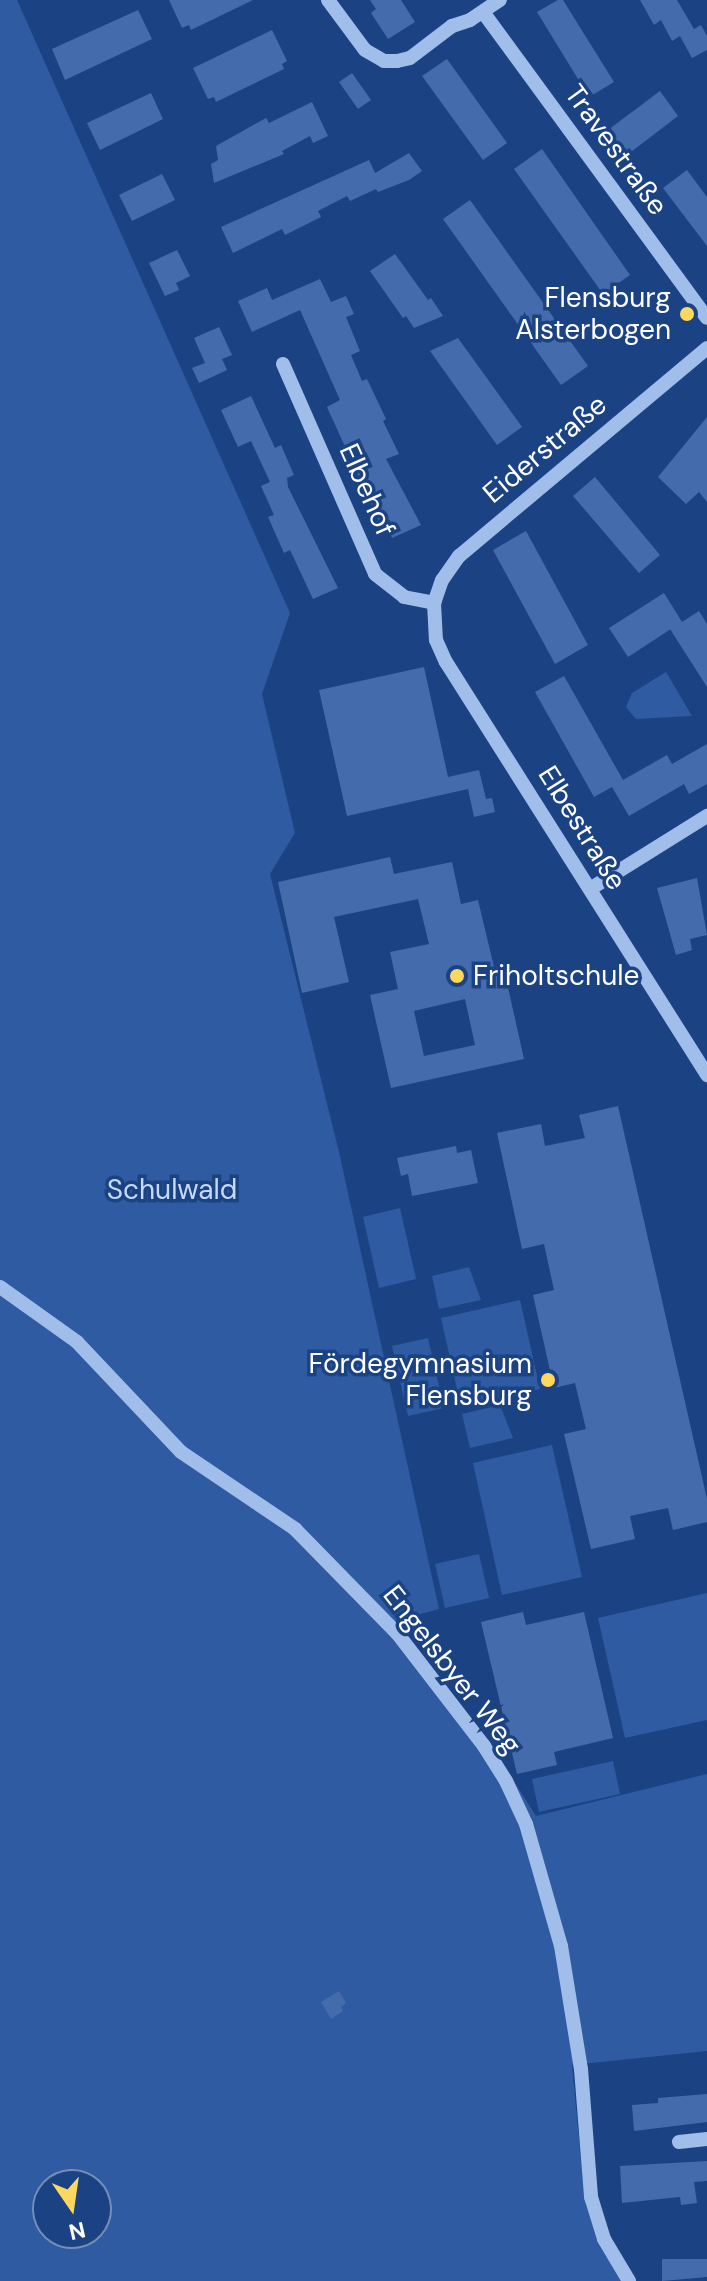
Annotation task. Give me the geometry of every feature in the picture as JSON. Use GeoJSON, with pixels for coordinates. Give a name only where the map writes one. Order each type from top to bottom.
{"type":"FeatureCollection","features":[{"type":"Feature","properties":{"kind":"street"},"geometry":{"type":"LineString","coordinates":[[328,0],[365,50],[384,61],[410,58],[452,26],[483,12],[500,0]]}},
{"type":"Feature","properties":{"kind":"street","name":"Travestraße"},"geometry":{"type":"LineString","coordinates":[[483,12],[707,318]]}},
{"type":"Feature","properties":{"kind":"street","name":"Eiderstraße"},"geometry":{"type":"LineString","coordinates":[[434,603],[442,580],[459,556],[707,348]]}},
{"type":"Feature","properties":{"kind":"street","name":"Elbehof"},"geometry":{"type":"LineString","coordinates":[[283,364],[375,574],[404,597],[434,603]]}},
{"type":"Feature","properties":{"kind":"street","name":"Elbestraße"},"geometry":{"type":"LineString","coordinates":[[434,603],[436,640],[446,662],[707,1075]]}},
{"type":"Feature","properties":{"kind":"street"},"geometry":{"type":"LineString","coordinates":[[590,889],[707,816]]}},
{"type":"Feature","properties":{"kind":"street","name":"Engelsbyer Weg"},"geometry":{"type":"LineString","coordinates":[[0,1287],[77,1342],[181,1452],[295,1529],[397,1633],[499,1769],[526,1824],[548,1891],[561,1946],[581,2069],[591,2197],[604,2239],[629,2281]]}},
{"type":"Feature","properties":{"kind":"street"},"geometry":{"type":"LineString","coordinates":[[679,2142],[707,2139]]}},
{"type":"Feature","properties":{"kind":"green space","name":"Schulwald"},"geometry":{"type":"Polygon","coordinates":[[[0,0],[17,0],[290,613],[262,694],[295,833],[270,874],[339,1152],[439,1609],[395,1621],[491,1745],[536,1816],[707,1774],[707,2051],[572,2065],[585,2202],[596,2237],[623,2281],[0,2281],[0,0]]]}},
{"type":"Feature","properties":{"kind":"green space"},"geometry":{"type":"Polygon","coordinates":[[[666,672],[692,716],[636,719],[626,707],[632,693],[666,672]]]}},
{"type":"Feature","properties":{"kind":"green space"},"geometry":{"type":"Polygon","coordinates":[[[400,1208],[416,1279],[379,1288],[363,1217],[400,1208]]]}},
{"type":"Feature","properties":{"kind":"green space"},"geometry":{"type":"Polygon","coordinates":[[[469,1267],[481,1300],[439,1309],[432,1276],[469,1267]]]}},
{"type":"Feature","properties":{"kind":"green space"},"geometry":{"type":"Polygon","coordinates":[[[520,1300],[540,1389],[461,1407],[441,1318],[520,1300]]]}},
{"type":"Feature","properties":{"kind":"green space"},"geometry":{"type":"Polygon","coordinates":[[[428,1338],[444,1408],[408,1416],[392,1346],[428,1338]]]}},
{"type":"Feature","properties":{"kind":"green space"},"geometry":{"type":"Polygon","coordinates":[[[500,1405],[513,1438],[470,1448],[462,1414],[500,1405]]]}},
{"type":"Feature","properties":{"kind":"green space"},"geometry":{"type":"Polygon","coordinates":[[[552,1445],[582,1577],[502,1595],[473,1463],[552,1445]]]}},
{"type":"Feature","properties":{"kind":"green space"},"geometry":{"type":"Polygon","coordinates":[[[479,1554],[489,1598],[445,1608],[435,1564],[479,1554]]]}},
{"type":"Feature","properties":{"kind":"green space"},"geometry":{"type":"Polygon","coordinates":[[[707,1593],[707,1720],[625,1738],[598,1618],[707,1593]]]}},
{"type":"Feature","properties":{"kind":"green space"},"geometry":{"type":"Polygon","coordinates":[[[613,1761],[620,1794],[539,1812],[532,1779],[613,1761]]]}},
{"type":"Feature","properties":{"kind":"building"},"geometry":{"type":"Polygon","coordinates":[[[169,0],[253,0],[191,30],[189,25],[182,28],[169,0]]]}},
{"type":"Feature","properties":{"kind":"building"},"geometry":{"type":"Polygon","coordinates":[[[370,0],[401,0],[415,22],[388,39],[371,13],[376,9],[370,0]]]}},
{"type":"Feature","properties":{"kind":"building"},"geometry":{"type":"Polygon","coordinates":[[[563,0],[614,82],[589,97],[537,12],[563,0]]]}},
{"type":"Feature","properties":{"kind":"building"},"geometry":{"type":"Polygon","coordinates":[[[640,0],[677,0],[694,29],[701,25],[707,36],[707,50],[692,58],[680,36],[672,41],[661,20],[654,25],[640,0]]]}},
{"type":"Feature","properties":{"kind":"building"},"geometry":{"type":"Polygon","coordinates":[[[138,10],[152,39],[65,80],[52,49],[138,10]]]}},
{"type":"Feature","properties":{"kind":"building"},"geometry":{"type":"Polygon","coordinates":[[[272,30],[287,61],[282,64],[284,69],[216,102],[214,97],[208,99],[193,68],[272,30]]]}},
{"type":"Feature","properties":{"kind":"building"},"geometry":{"type":"Polygon","coordinates":[[[447,59],[507,143],[483,160],[422,76],[447,59]]]}},
{"type":"Feature","properties":{"kind":"building"},"geometry":{"type":"Polygon","coordinates":[[[352,73],[371,100],[358,109],[339,82],[352,73]]]}},
{"type":"Feature","properties":{"kind":"building"},"geometry":{"type":"Polygon","coordinates":[[[660,91],[678,116],[627,155],[608,130],[660,91]]]}},
{"type":"Feature","properties":{"kind":"building"},"geometry":{"type":"Polygon","coordinates":[[[151,93],[163,119],[100,150],[87,123],[151,93]]]}},
{"type":"Feature","properties":{"kind":"building"},"geometry":{"type":"Polygon","coordinates":[[[312,102],[328,136],[313,143],[310,136],[282,151],[284,154],[214,183],[211,164],[218,160],[216,146],[266,118],[269,123],[312,102]]]}},
{"type":"Feature","properties":{"kind":"building"},"geometry":{"type":"Polygon","coordinates":[[[542,149],[630,275],[603,294],[514,169],[542,149]]]}},
{"type":"Feature","properties":{"kind":"building"},"geometry":{"type":"Polygon","coordinates":[[[409,153],[422,171],[409,180],[378,192],[376,189],[350,201],[347,196],[318,211],[321,217],[285,235],[282,229],[233,253],[221,227],[369,160],[375,173],[409,153]]]}},
{"type":"Feature","properties":{"kind":"building"},"geometry":{"type":"Polygon","coordinates":[[[687,170],[707,197],[707,246],[663,188],[687,170]]]}},
{"type":"Feature","properties":{"kind":"building"},"geometry":{"type":"Polygon","coordinates":[[[162,174],[175,200],[132,221],[119,195],[162,174]]]}},
{"type":"Feature","properties":{"kind":"building"},"geometry":{"type":"Polygon","coordinates":[[[470,200],[588,366],[561,385],[443,219],[470,200]]]}},
{"type":"Feature","properties":{"kind":"building"},"geometry":{"type":"Polygon","coordinates":[[[177,250],[190,276],[176,283],[179,290],[165,296],[149,263],[177,250]]]}},
{"type":"Feature","properties":{"kind":"building"},"geometry":{"type":"Polygon","coordinates":[[[395,254],[443,316],[414,328],[406,316],[403,318],[370,271],[395,254]]]}},
{"type":"Feature","properties":{"kind":"building"},"geometry":{"type":"Polygon","coordinates":[[[320,279],[331,302],[346,296],[354,314],[346,317],[360,351],[351,355],[362,381],[367,379],[386,419],[383,421],[399,454],[386,459],[421,525],[392,538],[388,528],[383,530],[327,407],[340,400],[300,310],[252,332],[238,301],[267,288],[272,300],[320,279]]]}},
{"type":"Feature","properties":{"kind":"building"},"geometry":{"type":"Polygon","coordinates":[[[219,327],[232,355],[222,359],[227,370],[199,383],[192,368],[205,363],[194,338],[219,327]]]}},
{"type":"Feature","properties":{"kind":"building"},"geometry":{"type":"Polygon","coordinates":[[[458,338],[522,427],[497,445],[430,351],[458,338]]]}},
{"type":"Feature","properties":{"kind":"building"},"geometry":{"type":"Polygon","coordinates":[[[251,396],[275,448],[281,445],[294,475],[287,478],[288,487],[338,588],[313,599],[290,550],[284,553],[268,517],[274,515],[261,486],[270,482],[251,441],[238,447],[221,410],[251,396]]]}},
{"type":"Feature","properties":{"kind":"building"},"geometry":{"type":"Polygon","coordinates":[[[707,417],[707,502],[699,492],[686,504],[658,477],[707,417]]]}},
{"type":"Feature","properties":{"kind":"building"},"geometry":{"type":"Polygon","coordinates":[[[595,477],[660,555],[639,573],[573,496],[595,477]]]}},
{"type":"Feature","properties":{"kind":"building"},"geometry":{"type":"Polygon","coordinates":[[[526,531],[588,645],[555,664],[493,550],[526,531]]]}},
{"type":"Feature","properties":{"kind":"building"},"geometry":{"type":"Polygon","coordinates":[[[664,593],[682,622],[699,611],[707,624],[707,687],[670,629],[628,657],[609,628],[664,593]]]}},
{"type":"Feature","properties":{"kind":"building"},"geometry":{"type":"Polygon","coordinates":[[[424,667],[448,777],[479,770],[486,799],[492,798],[495,812],[474,817],[468,789],[347,816],[319,690],[424,667]]]}},
{"type":"Feature","properties":{"kind":"building"},"geometry":{"type":"Polygon","coordinates":[[[564,676],[623,780],[667,755],[672,764],[707,744],[707,784],[689,794],[684,784],[629,816],[612,787],[594,797],[535,692],[564,676]]]}},
{"type":"Feature","properties":{"kind":"building"},"geometry":{"type":"Polygon","coordinates":[[[390,857],[394,874],[452,862],[461,904],[478,900],[494,967],[503,965],[524,1059],[391,1088],[370,995],[398,989],[390,952],[429,944],[418,899],[334,917],[349,982],[302,993],[278,882],[390,857]],[[465,999],[414,1011],[424,1056],[475,1045],[465,999]]]}},
{"type":"Feature","properties":{"kind":"building"},"geometry":{"type":"Polygon","coordinates":[[[697,878],[707,935],[690,939],[692,950],[676,955],[657,888],[697,878]]]}},
{"type":"Feature","properties":{"kind":"building"},"geometry":{"type":"Polygon","coordinates":[[[618,1106],[707,1499],[707,1522],[673,1530],[668,1508],[630,1516],[635,1539],[591,1549],[564,1434],[586,1429],[575,1383],[554,1388],[533,1295],[554,1290],[544,1244],[522,1249],[497,1133],[541,1124],[545,1146],[585,1138],[579,1115],[618,1106]]]}},
{"type":"Feature","properties":{"kind":"building"},"geometry":{"type":"Polygon","coordinates":[[[456,1146],[457,1153],[471,1150],[478,1183],[412,1196],[408,1174],[401,1176],[397,1158],[456,1146]]]}},
{"type":"Feature","properties":{"kind":"building"},"geometry":{"type":"Polygon","coordinates":[[[523,1612],[526,1625],[584,1612],[613,1738],[554,1752],[557,1765],[517,1774],[481,1622],[523,1612]]]}},
{"type":"Feature","properties":{"kind":"building"},"geometry":{"type":"Polygon","coordinates":[[[339,1991],[346,2003],[341,2007],[343,2011],[331,2019],[321,2002],[339,1991]]]}},
{"type":"Feature","properties":{"kind":"building"},"geometry":{"type":"Polygon","coordinates":[[[707,2094],[707,2122],[634,2131],[632,2105],[658,2103],[658,2098],[707,2094]]]}},
{"type":"Feature","properties":{"kind":"building"},"geometry":{"type":"Polygon","coordinates":[[[707,2161],[707,2181],[694,2182],[697,2203],[681,2205],[680,2197],[622,2203],[620,2166],[707,2161]]]}},
{"type":"Feature","properties":{"kind":"building"},"geometry":{"type":"Polygon","coordinates":[[[662,2259],[707,2259],[707,2277],[662,2281],[662,2259]]]}},
{"type":"Feature","properties":{"kind":"place","name":"Flensburg Alsterbogen"},"geometry":{"type":"Point","coordinates":[687,314]}},
{"type":"Feature","properties":{"kind":"place","name":"Friholtschule"},"geometry":{"type":"Point","coordinates":[457,976]}},
{"type":"Feature","properties":{"kind":"place","name":"Fördegymnasium Flensburg"},"geometry":{"type":"Point","coordinates":[548,1380]}}]}
